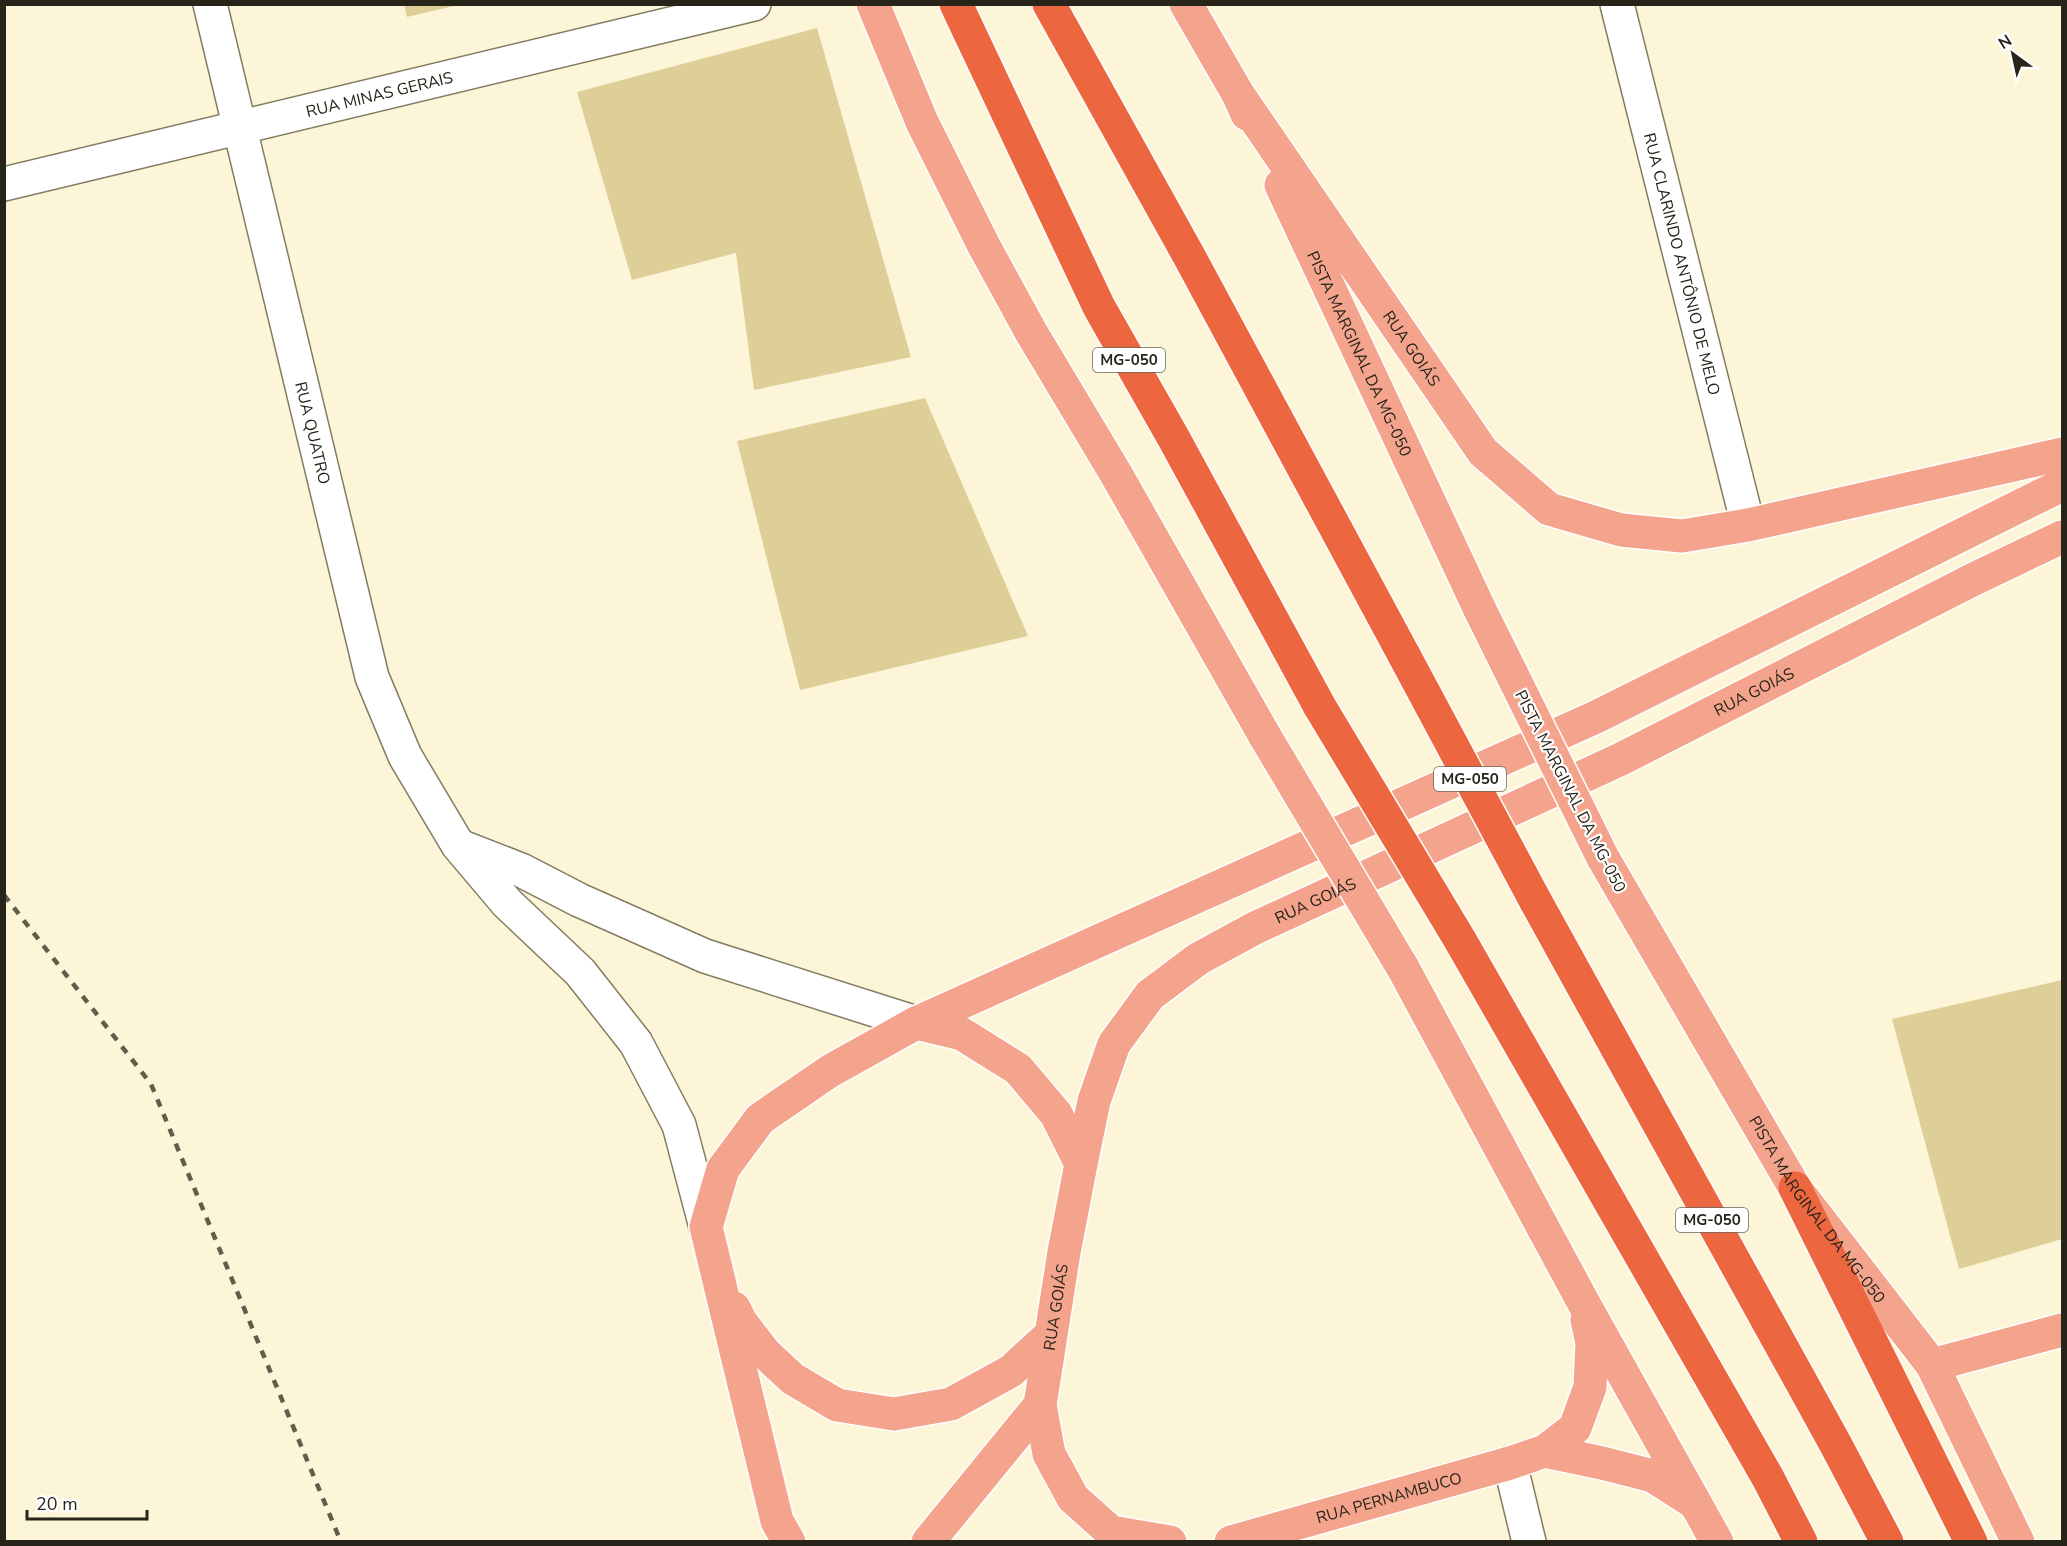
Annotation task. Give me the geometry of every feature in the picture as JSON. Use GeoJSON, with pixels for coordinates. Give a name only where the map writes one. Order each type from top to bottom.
{"type":"FeatureCollection","features":[{"type":"Feature","properties":{"kind":"highway","name":"MG-050"},"geometry":{"type":"LineString","coordinates":[[956,4],[1100,308],[1320,707],[1460,940],[1762,1468],[1801,1542]]}},
{"type":"Feature","properties":{"kind":"highway","name":"MG-050"},"geometry":{"type":"LineString","coordinates":[[1049,4],[1195,267],[1535,900],[1836,1445],[1887,1542]]}},
{"type":"Feature","properties":{"kind":"highway"},"geometry":{"type":"LineString","coordinates":[[1796,1188],[1971,1542]]}},
{"type":"Feature","properties":{"kind":"main road"},"geometry":{"type":"LineString","coordinates":[[873,4],[922,122],[984,246],[1031,332],[1116,474],[1266,738],[1402,968],[1582,1300],[1717,1542]]}},
{"type":"Feature","properties":{"kind":"main road","name":"PISTA MARGINAL DA MG-050"},"geometry":{"type":"LineString","coordinates":[[1186,4],[1238,94],[1481,612],[1603,858],[1796,1188],[1932,1365],[2018,1542]]}},
{"type":"Feature","properties":{"kind":"main road","name":"RUA GOIÁS"},"geometry":{"type":"LineString","coordinates":[[1238,94],[1483,452],[1549,509],[1621,530],[1682,536],[1748,525],[2062,454]]}},
{"type":"Feature","properties":{"kind":"main road"},"geometry":{"type":"LineString","coordinates":[[779,1535],[706,1227],[723,1169],[760,1119],[830,1071],[916,1023],[1596,717],[2062,485]]}},
{"type":"Feature","properties":{"kind":"main road","name":"RUA GOIÁS"},"geometry":{"type":"LineString","coordinates":[[1170,1542],[1111,1532],[1074,1498],[1049,1454],[1040,1405],[1050,1335],[1081,1164],[1095,1101],[1114,1044],[1150,995],[1198,959],[1255,928],[1621,759],[1974,579],[2062,537]]}},
{"type":"Feature","properties":{"kind":"main road"},"geometry":{"type":"LineString","coordinates":[[1957,538],[1974,579]]}},
{"type":"Feature","properties":{"kind":"main road"},"geometry":{"type":"LineString","coordinates":[[916,1023],[962,1034],[1018,1069],[1056,1114],[1081,1164]]}},
{"type":"Feature","properties":{"kind":"main road"},"geometry":{"type":"LineString","coordinates":[[718,1274],[741,1322],[765,1353],[794,1379],[837,1405],[894,1414],[951,1404],[1011,1371],[1050,1335]]}},
{"type":"Feature","properties":{"kind":"main road","name":"RUA PERNAMBUCO"},"geometry":{"type":"LineString","coordinates":[[1231,1542],[1545,1451],[1575,1428],[1590,1387],[1592,1343],[1582,1300]]}},
{"type":"Feature","properties":{"kind":"main road"},"geometry":{"type":"LineString","coordinates":[[1932,1365],[2062,1330]]}},
{"type":"Feature","properties":{"kind":"main road"},"geometry":{"type":"LineString","coordinates":[[928,1542],[1040,1405]]}},
{"type":"Feature","properties":{"kind":"main road"},"geometry":{"type":"LineString","coordinates":[[1545,1451],[1653,1476],[1697,1504]]}},
{"type":"Feature","properties":{"kind":"street","name":"RUA QUATRO"},"geometry":{"type":"LineString","coordinates":[[210,4],[372,677],[405,756],[458,845],[507,903],[580,972],[636,1043],[679,1125],[706,1227]]}},
{"type":"Feature","properties":{"kind":"street","name":"RUA MINAS GERAIS"},"geometry":{"type":"LineString","coordinates":[[4,184],[754,4]]}},
{"type":"Feature","properties":{"kind":"street","name":"RUA CLARINDO ANTÔNIO DE MELO"},"geometry":{"type":"LineString","coordinates":[[1617,4],[1748,525]]}},
{"type":"Feature","properties":{"kind":"street"},"geometry":{"type":"LineString","coordinates":[[458,845],[521,870],[579,900],[705,956],[916,1023]]}},
{"type":"Feature","properties":{"kind":"street"},"geometry":{"type":"LineString","coordinates":[[1510,1463],[1529,1542]]}},
{"type":"Feature","properties":{"kind":"building"},"geometry":{"type":"Polygon","coordinates":[[[404,4],[458,4],[458,5],[407,17],[404,4]]]}},
{"type":"Feature","properties":{"kind":"building"},"geometry":{"type":"Polygon","coordinates":[[[817,28],[911,357],[754,390],[736,253],[632,280],[577,92],[817,28]]]}},
{"type":"Feature","properties":{"kind":"building"},"geometry":{"type":"Polygon","coordinates":[[[925,398],[1028,636],[800,690],[737,441],[925,398]]]}},
{"type":"Feature","properties":{"kind":"building"},"geometry":{"type":"Polygon","coordinates":[[[2062,980],[2062,1239],[1959,1269],[1892,1019],[2062,980]]]}},
{"type":"Feature","properties":{"kind":"railway"},"geometry":{"type":"LineString","coordinates":[[4,895],[151,1084],[341,1542]]}}]}
